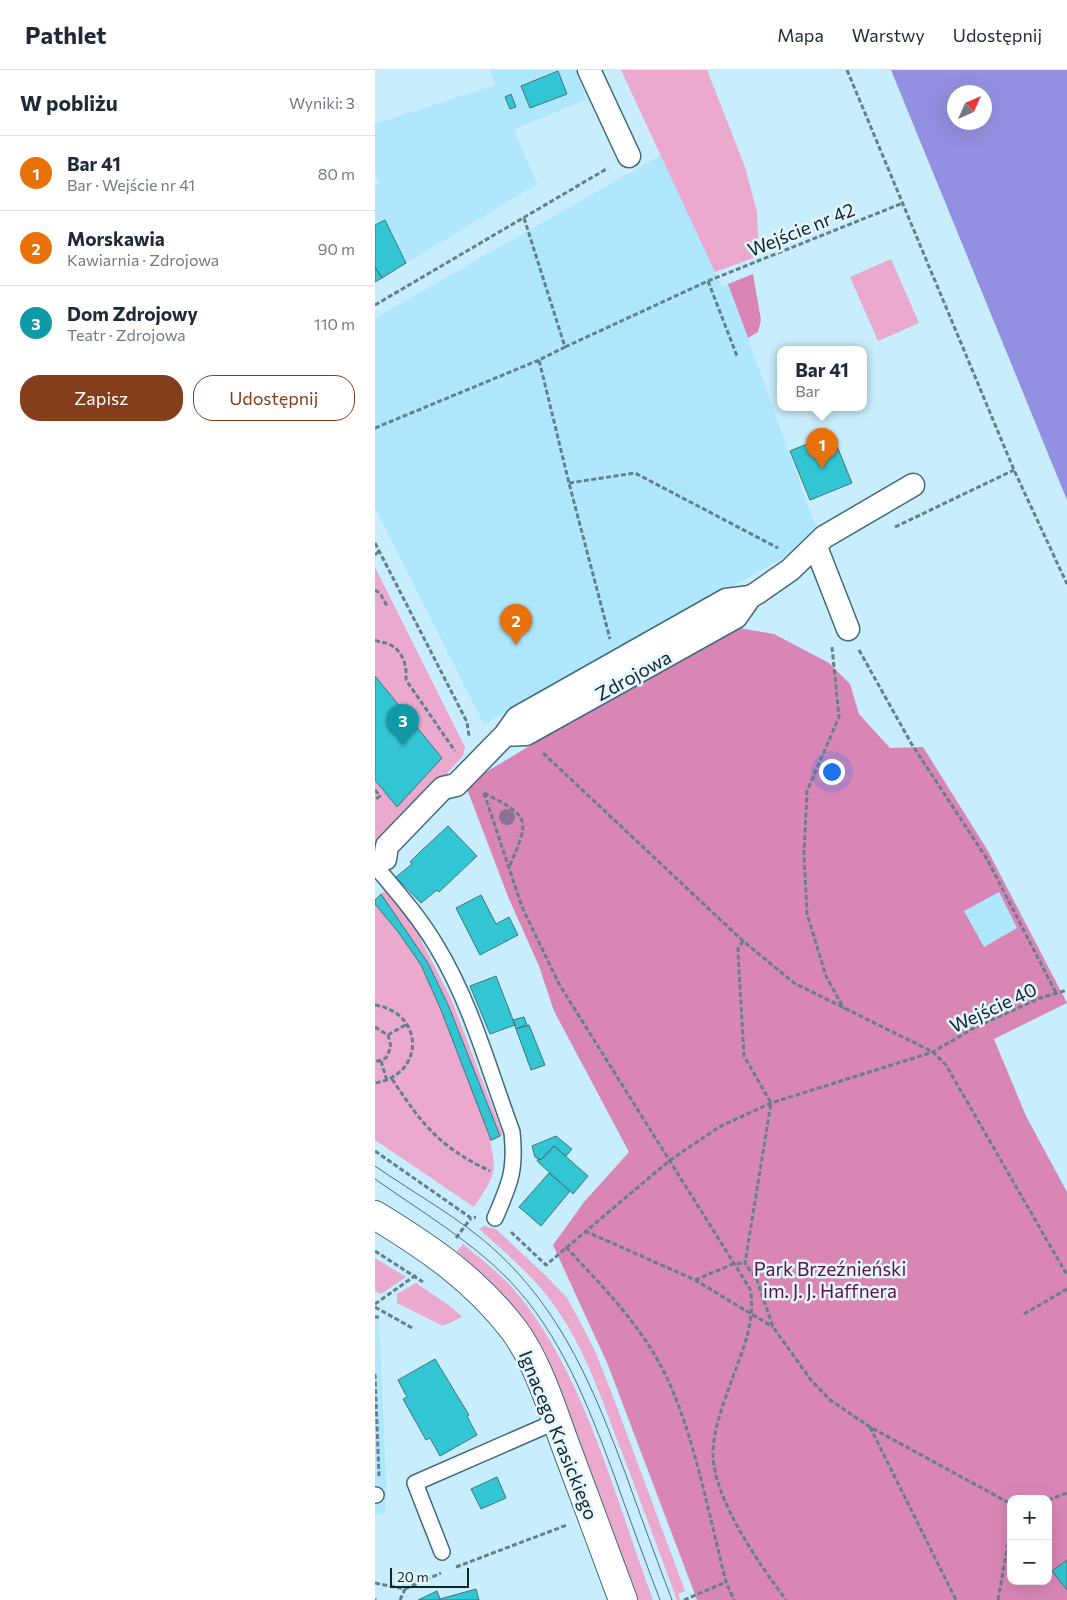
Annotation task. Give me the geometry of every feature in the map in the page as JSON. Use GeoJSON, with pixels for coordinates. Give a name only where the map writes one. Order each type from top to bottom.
{"type":"FeatureCollection","features":[{"type":"Feature","properties":{"kind":"street"},"geometry":{"type":"LineString","coordinates":[[589,70],[629,156]]}},
{"type":"Feature","properties":{"kind":"street","name":"Zdrojowa"},"geometry":{"type":"LineString","coordinates":[[379,866],[387,846],[443,788],[467,774],[516,734],[736,617],[750,597],[816,556],[825,537],[913,485]]}},
{"type":"Feature","properties":{"kind":"street"},"geometry":{"type":"LineString","coordinates":[[816,556],[840,635]]}},
{"type":"Feature","properties":{"kind":"street","name":"Zdrojowa"},"geometry":{"type":"LineString","coordinates":[[516,734],[517,718],[726,600],[750,597]]}},
{"type":"Feature","properties":{"kind":"street","name":"Ignacego Krasickiego"},"geometry":{"type":"LineString","coordinates":[[375,1215],[433,1251],[461,1273],[493,1305],[515,1332],[532,1361],[557,1421],[623,1600]]}},
{"type":"Feature","properties":{"kind":"lane"},"geometry":{"type":"LineString","coordinates":[[379,866],[418,918],[438,949],[464,1001],[512,1132],[514,1153],[512,1179],[495,1218]]}},
{"type":"Feature","properties":{"kind":"lane"},"geometry":{"type":"LineString","coordinates":[[443,1552],[415,1483],[557,1421]]}},
{"type":"Feature","properties":{"kind":"path"},"geometry":{"type":"LineString","coordinates":[[847,70],[1014,470],[1067,584]]}},
{"type":"Feature","properties":{"kind":"path"},"geometry":{"type":"LineString","coordinates":[[375,305],[629,156]]}},
{"type":"Feature","properties":{"kind":"path","name":"Wejście nr 42"},"geometry":{"type":"LineString","coordinates":[[375,428],[539,360],[708,281],[903,203]]}},
{"type":"Feature","properties":{"kind":"path"},"geometry":{"type":"LineString","coordinates":[[524,218],[565,347]]}},
{"type":"Feature","properties":{"kind":"path"},"geometry":{"type":"LineString","coordinates":[[708,281],[737,356]]}},
{"type":"Feature","properties":{"kind":"path"},"geometry":{"type":"LineString","coordinates":[[539,360],[616,662]]}},
{"type":"Feature","properties":{"kind":"path"},"geometry":{"type":"LineString","coordinates":[[888,530],[1014,470]]}},
{"type":"Feature","properties":{"kind":"path"},"geometry":{"type":"LineString","coordinates":[[569,483],[635,473],[816,556]]}},
{"type":"Feature","properties":{"kind":"path"},"geometry":{"type":"LineString","coordinates":[[375,542],[467,722],[467,774]]}},
{"type":"Feature","properties":{"kind":"path"},"geometry":{"type":"LineString","coordinates":[[375,555],[379,551]]}},
{"type":"Feature","properties":{"kind":"path"},"geometry":{"type":"LineString","coordinates":[[375,590],[380,593],[387,606]]}},
{"type":"Feature","properties":{"kind":"path"},"geometry":{"type":"LineString","coordinates":[[840,635],[875,683],[987,859],[1056,993]]}},
{"type":"Feature","properties":{"kind":"path"},"geometry":{"type":"LineString","coordinates":[[840,635],[839,717],[807,791],[804,854],[807,914],[826,976],[845,1010]]}},
{"type":"Feature","properties":{"kind":"path"},"geometry":{"type":"LineString","coordinates":[[375,640],[392,646],[403,658],[406,680],[467,774]]}},
{"type":"Feature","properties":{"kind":"path"},"geometry":{"type":"LineString","coordinates":[[516,734],[534,744],[743,941],[794,983],[845,1010],[933,1052],[946,1065],[1067,1275]]}},
{"type":"Feature","properties":{"kind":"path"},"geometry":{"type":"LineString","coordinates":[[375,790],[380,796],[375,800]]}},
{"type":"Feature","properties":{"kind":"path"},"geometry":{"type":"LineString","coordinates":[[509,867],[523,835],[523,822],[514,809],[484,793],[522,907],[559,984],[750,1289],[753,1304],[751,1314],[744,1347],[715,1432],[714,1465],[725,1499],[737,1524],[766,1573],[786,1600]]}},
{"type":"Feature","properties":{"kind":"path"},"geometry":{"type":"LineString","coordinates":[[743,941],[739,949],[739,971],[745,1056],[771,1103],[745,1262],[757,1280],[773,1327],[811,1380],[830,1400],[870,1427],[1007,1502]]}},
{"type":"Feature","properties":{"kind":"path","name":"Wejście 40"},"geometry":{"type":"LineString","coordinates":[[495,1218],[546,1265],[669,1161],[719,1127],[771,1103],[933,1052],[974,1028],[1067,990]]}},
{"type":"Feature","properties":{"kind":"path"},"geometry":{"type":"LineString","coordinates":[[375,1005],[388,1008],[399,1014],[407,1024],[412,1035],[412,1048],[409,1060],[402,1071],[392,1079],[375,1083]]}},
{"type":"Feature","properties":{"kind":"path"},"geometry":{"type":"LineString","coordinates":[[388,1035],[407,1024]]}},
{"type":"Feature","properties":{"kind":"path"},"geometry":{"type":"LineString","coordinates":[[375,1027],[388,1035],[391,1047],[381,1061],[375,1062]]}},
{"type":"Feature","properties":{"kind":"path"},"geometry":{"type":"LineString","coordinates":[[381,1061],[387,1081]]}},
{"type":"Feature","properties":{"kind":"path"},"geometry":{"type":"LineString","coordinates":[[392,1079],[418,1119],[461,1157],[512,1179]]}},
{"type":"Feature","properties":{"kind":"path"},"geometry":{"type":"LineString","coordinates":[[375,1152],[471,1218]]}},
{"type":"Feature","properties":{"kind":"path"},"geometry":{"type":"LineString","coordinates":[[452,1244],[471,1218],[487,1215],[495,1218]]}},
{"type":"Feature","properties":{"kind":"path"},"geometry":{"type":"LineString","coordinates":[[585,1231],[695,1280],[773,1327]]}},
{"type":"Feature","properties":{"kind":"path"},"geometry":{"type":"LineString","coordinates":[[566,1247],[625,1312],[664,1372],[686,1427],[726,1582],[733,1600]]}},
{"type":"Feature","properties":{"kind":"path"},"geometry":{"type":"LineString","coordinates":[[375,1251],[429,1286]]}},
{"type":"Feature","properties":{"kind":"path"},"geometry":{"type":"LineString","coordinates":[[695,1280],[733,1264],[745,1262]]}},
{"type":"Feature","properties":{"kind":"path"},"geometry":{"type":"LineString","coordinates":[[414,1329],[375,1305],[415,1276]]}},
{"type":"Feature","properties":{"kind":"path"},"geometry":{"type":"LineString","coordinates":[[1025,1314],[1067,1289]]}},
{"type":"Feature","properties":{"kind":"path"},"geometry":{"type":"LineString","coordinates":[[375,1374],[379,1490],[376,1495]]}},
{"type":"Feature","properties":{"kind":"path"},"geometry":{"type":"LineString","coordinates":[[870,1427],[956,1600]]}},
{"type":"Feature","properties":{"kind":"path"},"geometry":{"type":"LineString","coordinates":[[1052,1499],[1067,1493]]}},
{"type":"Feature","properties":{"kind":"path"},"geometry":{"type":"LineString","coordinates":[[563,1516],[570,1535]]}},
{"type":"Feature","properties":{"kind":"path"},"geometry":{"type":"LineString","coordinates":[[375,1583],[405,1589],[567,1525]]}},
{"type":"Feature","properties":{"kind":"path"},"geometry":{"type":"LineString","coordinates":[[998,1600],[1009,1540]]}},
{"type":"Feature","properties":{"kind":"path"},"geometry":{"type":"LineString","coordinates":[[684,1600],[726,1582]]}},
{"type":"Feature","properties":{"kind":"path"},"geometry":{"type":"LineString","coordinates":[[399,1600],[405,1589]]}},
{"type":"Feature","properties":{"kind":"shaded area"},"geometry":{"type":"Polygon","coordinates":[[[490,70],[576,70],[586,100],[514,129],[537,184],[375,282],[375,186],[379,183],[375,174],[375,124],[495,85],[490,70]]]}},
{"type":"Feature","properties":{"kind":"shaded area"},"geometry":{"type":"Polygon","coordinates":[[[621,70],[707,70],[745,167],[757,212],[759,256],[715,272],[621,70]]]}},
{"type":"Feature","properties":{"kind":"shaded area"},"geometry":{"type":"Polygon","coordinates":[[[891,70],[1067,70],[1067,500],[891,70]]]}},
{"type":"Feature","properties":{"kind":"shaded area"},"geometry":{"type":"Polygon","coordinates":[[[661,155],[722,287],[728,284],[818,533],[785,557],[484,724],[375,508],[375,318],[661,155]]]}},
{"type":"Feature","properties":{"kind":"shaded area"},"geometry":{"type":"Polygon","coordinates":[[[891,259],[919,323],[878,341],[850,277],[891,259]]]}},
{"type":"Feature","properties":{"kind":"shaded area"},"geometry":{"type":"Polygon","coordinates":[[[375,567],[465,747],[463,756],[375,851],[375,567]]]}},
{"type":"Feature","properties":{"kind":"shaded area"},"geometry":{"type":"Polygon","coordinates":[[[385,890],[414,926],[452,1001],[503,1135],[490,1142],[494,1162],[492,1177],[474,1207],[375,1140],[375,900],[385,890]]]}},
{"type":"Feature","properties":{"kind":"shaded area"},"geometry":{"type":"Polygon","coordinates":[[[999,892],[1017,928],[983,947],[963,911],[999,892]]]}},
{"type":"Feature","properties":{"kind":"shaded area"},"geometry":{"type":"Polygon","coordinates":[[[484,1226],[496,1229],[546,1276],[567,1298],[578,1318],[595,1351],[612,1394],[685,1591],[678,1594],[680,1600],[677,1600],[590,1370],[575,1339],[541,1288],[479,1229],[484,1226]]]}},
{"type":"Feature","properties":{"kind":"shaded area"},"geometry":{"type":"Polygon","coordinates":[[[463,1244],[515,1290],[544,1331],[564,1367],[598,1443],[653,1600],[638,1600],[553,1374],[544,1355],[512,1307],[457,1251],[463,1244]]]}},
{"type":"Feature","properties":{"kind":"shaded area"},"geometry":{"type":"Polygon","coordinates":[[[375,1258],[406,1277],[381,1294],[375,1291],[375,1258]]]}},
{"type":"Feature","properties":{"kind":"shaded area"},"geometry":{"type":"Polygon","coordinates":[[[416,1283],[450,1306],[462,1317],[443,1326],[397,1303],[397,1294],[416,1283]]]}},
{"type":"Feature","properties":{"kind":"shaded area"},"geometry":{"type":"Polygon","coordinates":[[[375,1317],[379,1317],[386,1482],[385,1514],[375,1515],[375,1317]]]}},
{"type":"Feature","properties":{"kind":"green space"},"geometry":{"type":"Polygon","coordinates":[[[753,274],[761,320],[758,332],[748,338],[728,284],[753,274]]]}},
{"type":"Feature","properties":{"kind":"green space","name":"Park Brzeźnieński im. J. J. Haffnera"},"geometry":{"type":"Polygon","coordinates":[[[733,627],[774,634],[829,663],[850,684],[859,714],[890,748],[923,747],[988,851],[1067,1003],[994,1039],[1026,1116],[1067,1192],[1067,1600],[697,1600],[608,1365],[553,1245],[584,1202],[629,1152],[554,1011],[539,966],[509,899],[467,789],[483,774],[655,670],[733,627]],[[999,892],[964,911],[984,947],[1017,928],[999,892]]]}},
{"type":"Feature","properties":{"kind":"building"},"geometry":{"type":"Polygon","coordinates":[[[558,71],[567,94],[530,108],[521,86],[558,71]]]}},
{"type":"Feature","properties":{"kind":"building"},"geometry":{"type":"Polygon","coordinates":[[[511,94],[516,107],[510,109],[505,97],[511,94]]]}},
{"type":"Feature","properties":{"kind":"building"},"geometry":{"type":"Polygon","coordinates":[[[385,220],[406,263],[382,278],[375,267],[375,225],[385,220]]]}},
{"type":"Feature","properties":{"kind":"building"},"geometry":{"type":"Polygon","coordinates":[[[375,267],[382,278],[375,282],[375,267]]]}},
{"type":"Feature","properties":{"kind":"building"},"geometry":{"type":"Polygon","coordinates":[[[832,434],[852,483],[810,500],[790,451],[832,434]]]}},
{"type":"Feature","properties":{"kind":"building"},"geometry":{"type":"Polygon","coordinates":[[[375,676],[442,758],[397,807],[375,780],[375,676]]]}},
{"type":"Feature","properties":{"kind":"building"},"geometry":{"type":"Polygon","coordinates":[[[448,826],[477,856],[439,892],[437,890],[421,903],[396,877],[412,864],[410,862],[448,826]]]}},
{"type":"Feature","properties":{"kind":"building"},"geometry":{"type":"Polygon","coordinates":[[[381,894],[428,963],[449,1007],[500,1136],[491,1140],[441,1010],[421,965],[399,933],[375,904],[375,900],[381,894]]]}},
{"type":"Feature","properties":{"kind":"building"},"geometry":{"type":"Polygon","coordinates":[[[481,895],[496,924],[509,917],[518,935],[480,955],[456,908],[481,895]]]}},
{"type":"Feature","properties":{"kind":"building"},"geometry":{"type":"Polygon","coordinates":[[[496,976],[515,1025],[490,1034],[470,986],[496,976]]]}},
{"type":"Feature","properties":{"kind":"building"},"geometry":{"type":"Polygon","coordinates":[[[524,1017],[527,1025],[516,1029],[513,1020],[524,1017]]]}},
{"type":"Feature","properties":{"kind":"building"},"geometry":{"type":"Polygon","coordinates":[[[529,1025],[545,1065],[531,1070],[516,1029],[529,1025]]]}},
{"type":"Feature","properties":{"kind":"building"},"geometry":{"type":"Polygon","coordinates":[[[556,1136],[572,1149],[566,1156],[554,1146],[541,1160],[535,1157],[532,1146],[556,1136]]]}},
{"type":"Feature","properties":{"kind":"building"},"geometry":{"type":"Polygon","coordinates":[[[554,1146],[588,1176],[573,1194],[537,1161],[539,1158],[541,1160],[554,1146]]]}},
{"type":"Feature","properties":{"kind":"building"},"geometry":{"type":"Polygon","coordinates":[[[549,1173],[570,1191],[541,1226],[519,1207],[549,1173]]]}},
{"type":"Feature","properties":{"kind":"building"},"geometry":{"type":"Polygon","coordinates":[[[435,1359],[469,1415],[467,1416],[477,1435],[440,1456],[430,1438],[426,1440],[403,1399],[407,1397],[398,1380],[435,1359]]]}},
{"type":"Feature","properties":{"kind":"building"},"geometry":{"type":"Polygon","coordinates":[[[497,1477],[506,1498],[481,1509],[471,1489],[497,1477]]]}},
{"type":"Feature","properties":{"kind":"building"},"geometry":{"type":"Polygon","coordinates":[[[1067,1560],[1067,1590],[1052,1571],[1067,1560]]]}},
{"type":"Feature","properties":{"kind":"building"},"geometry":{"type":"Polygon","coordinates":[[[476,1589],[479,1600],[418,1600],[437,1591],[440,1599],[476,1589]]]}},
{"type":"Feature","properties":{"kind":"tram line"},"geometry":{"type":"LineString","coordinates":[[375,1166],[452,1217],[496,1251],[520,1275],[559,1327],[575,1355],[602,1413],[672,1600]]}},
{"type":"Feature","properties":{"kind":"tram line"},"geometry":{"type":"LineString","coordinates":[[375,1179],[478,1251],[527,1300],[543,1323],[571,1371],[594,1423],[660,1600]]}},
{"type":"Feature","properties":{"kind":"place","name":"Bar 41"},"geometry":{"type":"Point","coordinates":[822,469]}},
{"type":"Feature","properties":{"kind":"place","name":"Morskawia"},"geometry":{"type":"Point","coordinates":[516,645]}},
{"type":"Feature","properties":{"kind":"place","name":"Dom Zdrojowy"},"geometry":{"type":"Point","coordinates":[403,745]}}]}
